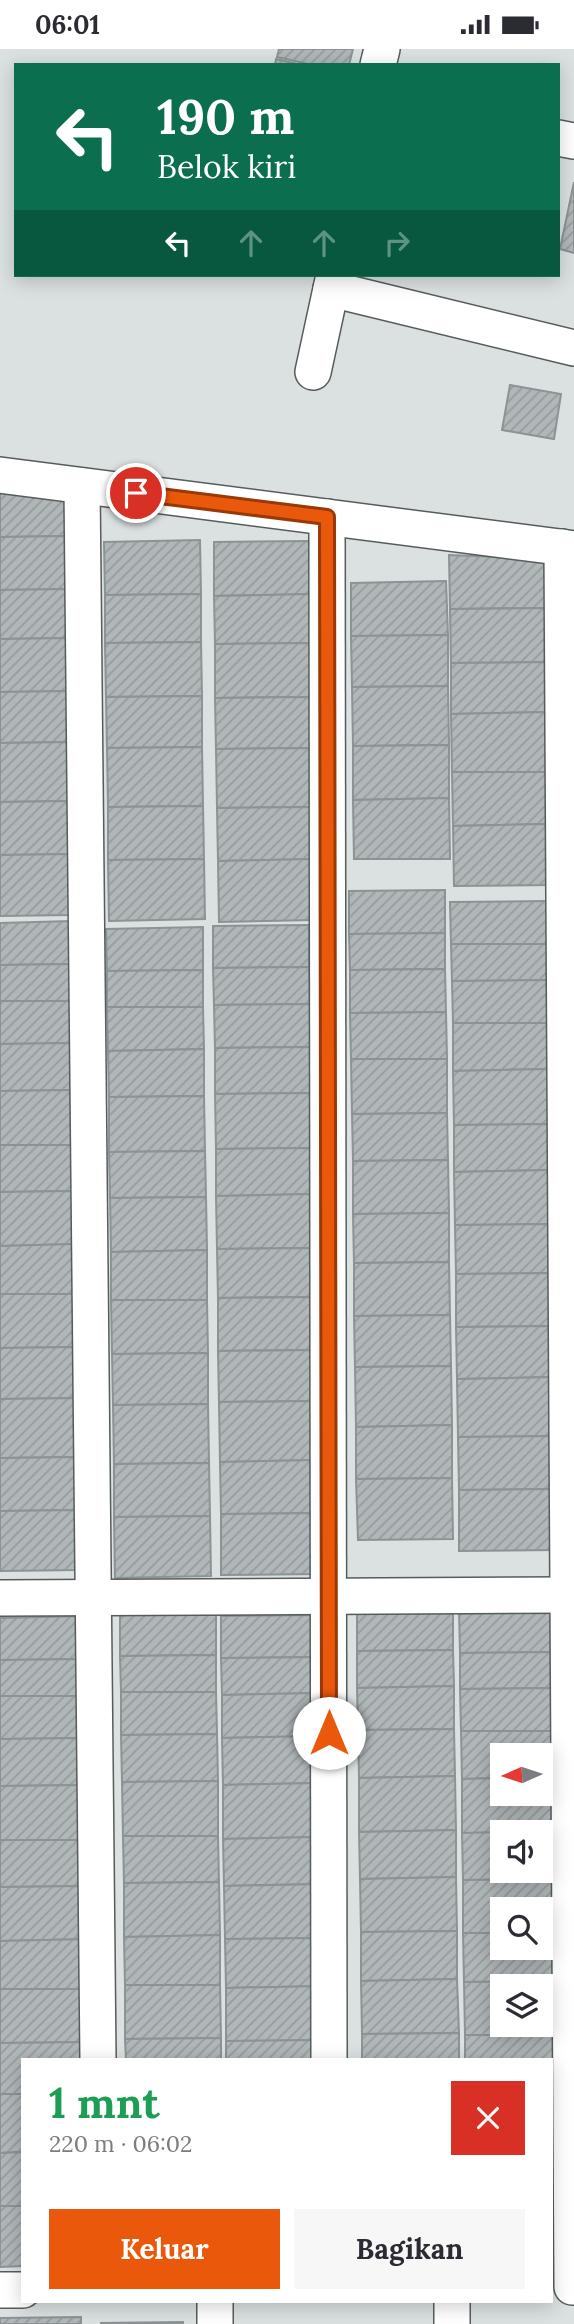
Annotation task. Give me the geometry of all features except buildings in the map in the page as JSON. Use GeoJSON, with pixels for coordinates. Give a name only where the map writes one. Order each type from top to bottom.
{"type":"FeatureCollection","features":[{"type":"Feature","properties":{"kind":"street"},"geometry":{"type":"LineString","coordinates":[[313,372],[332,282],[574,348]]}},
{"type":"Feature","properties":{"kind":"street"},"geometry":{"type":"LineString","coordinates":[[0,475],[568,548],[571,1595],[566,2287]]}},
{"type":"Feature","properties":{"kind":"street"},"geometry":{"type":"LineString","coordinates":[[82,486],[98,2058]]}},
{"type":"Feature","properties":{"kind":"street"},"geometry":{"type":"LineString","coordinates":[[327,517],[329,2058]]}},
{"type":"Feature","properties":{"kind":"street"},"geometry":{"type":"LineString","coordinates":[[0,1598],[571,1595]]}},
{"type":"Feature","properties":{"kind":"street"},"geometry":{"type":"LineString","coordinates":[[0,2290],[21,2290]]}},
{"type":"Feature","properties":{"kind":"street"},"geometry":{"type":"LineString","coordinates":[[215,2303],[215,2324]]}},
{"type":"Feature","properties":{"kind":"street"},"geometry":{"type":"LineString","coordinates":[[452,2303],[452,2324]]}},
{"type":"Feature","properties":{"kind":"route"},"geometry":{"type":"LineString","coordinates":[[136,493],[327,517],[329,1733]]}}]}
